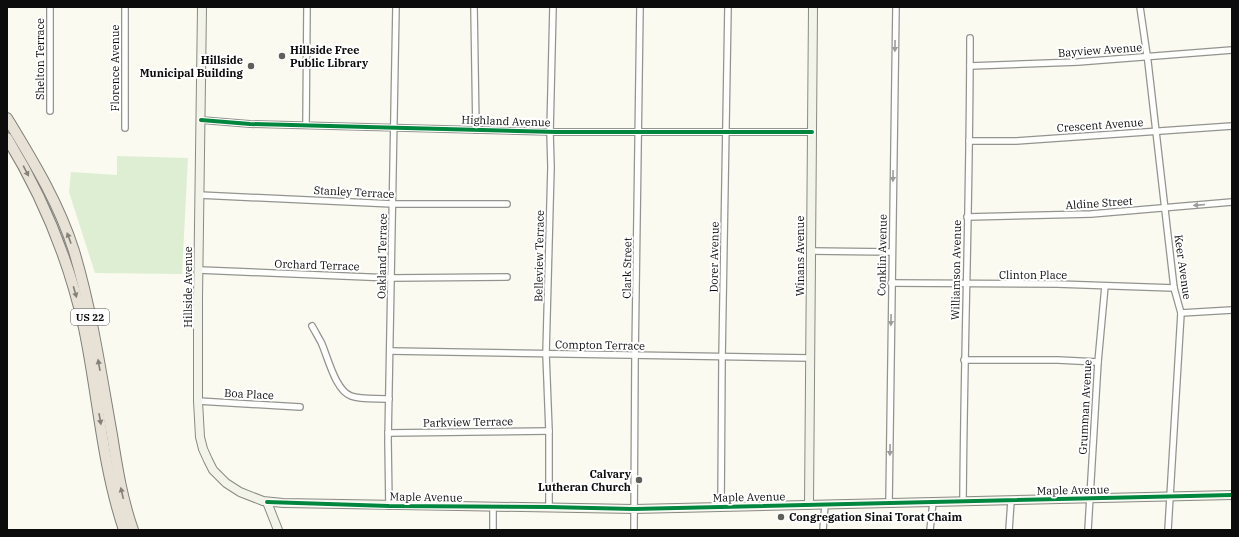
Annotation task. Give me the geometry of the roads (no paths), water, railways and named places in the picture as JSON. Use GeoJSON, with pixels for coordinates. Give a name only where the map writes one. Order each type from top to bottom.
{"type":"FeatureCollection","features":[{"type":"Feature","properties":{"kind":"highway","name":"US 22"},"geometry":{"type":"LineString","coordinates":[[7,118],[46,185],[74,250],[93,332],[121,485],[133,530]]}},
{"type":"Feature","properties":{"kind":"highway","name":"US 22"},"geometry":{"type":"LineString","coordinates":[[7,138],[22,163],[43,205],[72,283],[84,330],[117,508],[124,530]]}},
{"type":"Feature","properties":{"kind":"street","name":"Shelton Terrace"},"geometry":{"type":"LineString","coordinates":[[50,7],[50,111]]}},
{"type":"Feature","properties":{"kind":"street","name":"Florence Avenue"},"geometry":{"type":"LineString","coordinates":[[124,128],[125,7]]}},
{"type":"Feature","properties":{"kind":"street","name":"Hillside Avenue"},"geometry":{"type":"LineString","coordinates":[[202,7],[199,195],[199,424],[205,454],[214,470],[222,479],[235,489],[267,502]]}},
{"type":"Feature","properties":{"kind":"street"},"geometry":{"type":"LineString","coordinates":[[306,125],[307,7]]}},
{"type":"Feature","properties":{"kind":"street","name":"Oakland Terrace"},"geometry":{"type":"LineString","coordinates":[[389,506],[388,434],[396,7]]}},
{"type":"Feature","properties":{"kind":"street"},"geometry":{"type":"LineString","coordinates":[[474,7],[476,130]]}},
{"type":"Feature","properties":{"kind":"street","name":"Belleview Terrace"},"geometry":{"type":"LineString","coordinates":[[549,506],[549,431],[546,354],[551,174],[550,132],[553,7]]}},
{"type":"Feature","properties":{"kind":"street","name":"Clark Street"},"geometry":{"type":"LineString","coordinates":[[634,530],[640,7]]}},
{"type":"Feature","properties":{"kind":"street","name":"Dorer Avenue"},"geometry":{"type":"LineString","coordinates":[[721,507],[728,7]]}},
{"type":"Feature","properties":{"kind":"street","name":"Winans Avenue"},"geometry":{"type":"LineString","coordinates":[[809,505],[813,7]]}},
{"type":"Feature","properties":{"kind":"street","name":"Conklin Avenue"},"geometry":{"type":"LineString","coordinates":[[889,503],[892,283],[891,252],[896,7]]}},
{"type":"Feature","properties":{"kind":"street","name":"Keer Avenue"},"geometry":{"type":"LineString","coordinates":[[1140,7],[1166,208],[1174,288],[1181,313],[1168,530]]}},
{"type":"Feature","properties":{"kind":"street","name":"Williamson Avenue"},"geometry":{"type":"LineString","coordinates":[[963,502],[970,38]]}},
{"type":"Feature","properties":{"kind":"street","name":"Bayview Avenue"},"geometry":{"type":"LineString","coordinates":[[970,66],[1078,62],[1232,50]]}},
{"type":"Feature","properties":{"kind":"street","name":"Highland Avenue"},"geometry":{"type":"LineString","coordinates":[[201,120],[250,124],[550,132],[812,132]]}},
{"type":"Feature","properties":{"kind":"street","name":"Crescent Avenue"},"geometry":{"type":"LineString","coordinates":[[969,141],[1016,141],[1232,126]]}},
{"type":"Feature","properties":{"kind":"street","name":"Stanley Terrace"},"geometry":{"type":"LineString","coordinates":[[199,195],[392,204],[507,204]]}},
{"type":"Feature","properties":{"kind":"street","name":"Aldine Street"},"geometry":{"type":"LineString","coordinates":[[967,217],[1091,214],[1232,202]]}},
{"type":"Feature","properties":{"kind":"street"},"geometry":{"type":"LineString","coordinates":[[811,251],[891,252]]}},
{"type":"Feature","properties":{"kind":"street","name":"Orchard Terrace"},"geometry":{"type":"LineString","coordinates":[[199,270],[391,278],[507,277]]}},
{"type":"Feature","properties":{"kind":"street","name":"Clinton Place"},"geometry":{"type":"LineString","coordinates":[[892,283],[1174,288]]}},
{"type":"Feature","properties":{"kind":"street","name":"Grumman Avenue"},"geometry":{"type":"LineString","coordinates":[[1088,530],[1098,362],[1105,286]]}},
{"type":"Feature","properties":{"kind":"street"},"geometry":{"type":"LineString","coordinates":[[1181,313],[1232,310]]}},
{"type":"Feature","properties":{"kind":"street"},"geometry":{"type":"LineString","coordinates":[[312,326],[338,383],[343,390],[350,396],[360,398],[389,399]]}},
{"type":"Feature","properties":{"kind":"street","name":"Compton Terrace"},"geometry":{"type":"LineString","coordinates":[[390,352],[810,358]]}},
{"type":"Feature","properties":{"kind":"street"},"geometry":{"type":"LineString","coordinates":[[964,360],[1047,360],[1098,362]]}},
{"type":"Feature","properties":{"kind":"street","name":"Boa Place"},"geometry":{"type":"LineString","coordinates":[[198,401],[300,407]]}},
{"type":"Feature","properties":{"kind":"street","name":"Parkview Terrace"},"geometry":{"type":"LineString","coordinates":[[388,434],[549,431]]}},
{"type":"Feature","properties":{"kind":"street","name":"Maple Avenue"},"geometry":{"type":"LineString","coordinates":[[267,502],[389,506],[549,506],[634,509],[1232,495]]}},
{"type":"Feature","properties":{"kind":"street"},"geometry":{"type":"LineString","coordinates":[[1009,530],[1011,501]]}},
{"type":"Feature","properties":{"kind":"street"},"geometry":{"type":"LineString","coordinates":[[267,502],[278,530]]}},
{"type":"Feature","properties":{"kind":"street"},"geometry":{"type":"LineString","coordinates":[[930,530],[933,502]]}},
{"type":"Feature","properties":{"kind":"street"},"geometry":{"type":"LineString","coordinates":[[823,530],[825,505]]}},
{"type":"Feature","properties":{"kind":"street"},"geometry":{"type":"LineString","coordinates":[[493,507],[493,530]]}},
{"type":"Feature","properties":{"kind":"place","name":"Hillside Free Public Library"},"geometry":{"type":"Point","coordinates":[282,56]}},
{"type":"Feature","properties":{"kind":"place","name":"Hillside Municipal Building"},"geometry":{"type":"Point","coordinates":[251,66]}},
{"type":"Feature","properties":{"kind":"place","name":"Calvary Lutheran Church"},"geometry":{"type":"Point","coordinates":[639,480]}},
{"type":"Feature","properties":{"kind":"place","name":"Congregation Sinai Torat Chaim"},"geometry":{"type":"Point","coordinates":[781,517]}}]}
